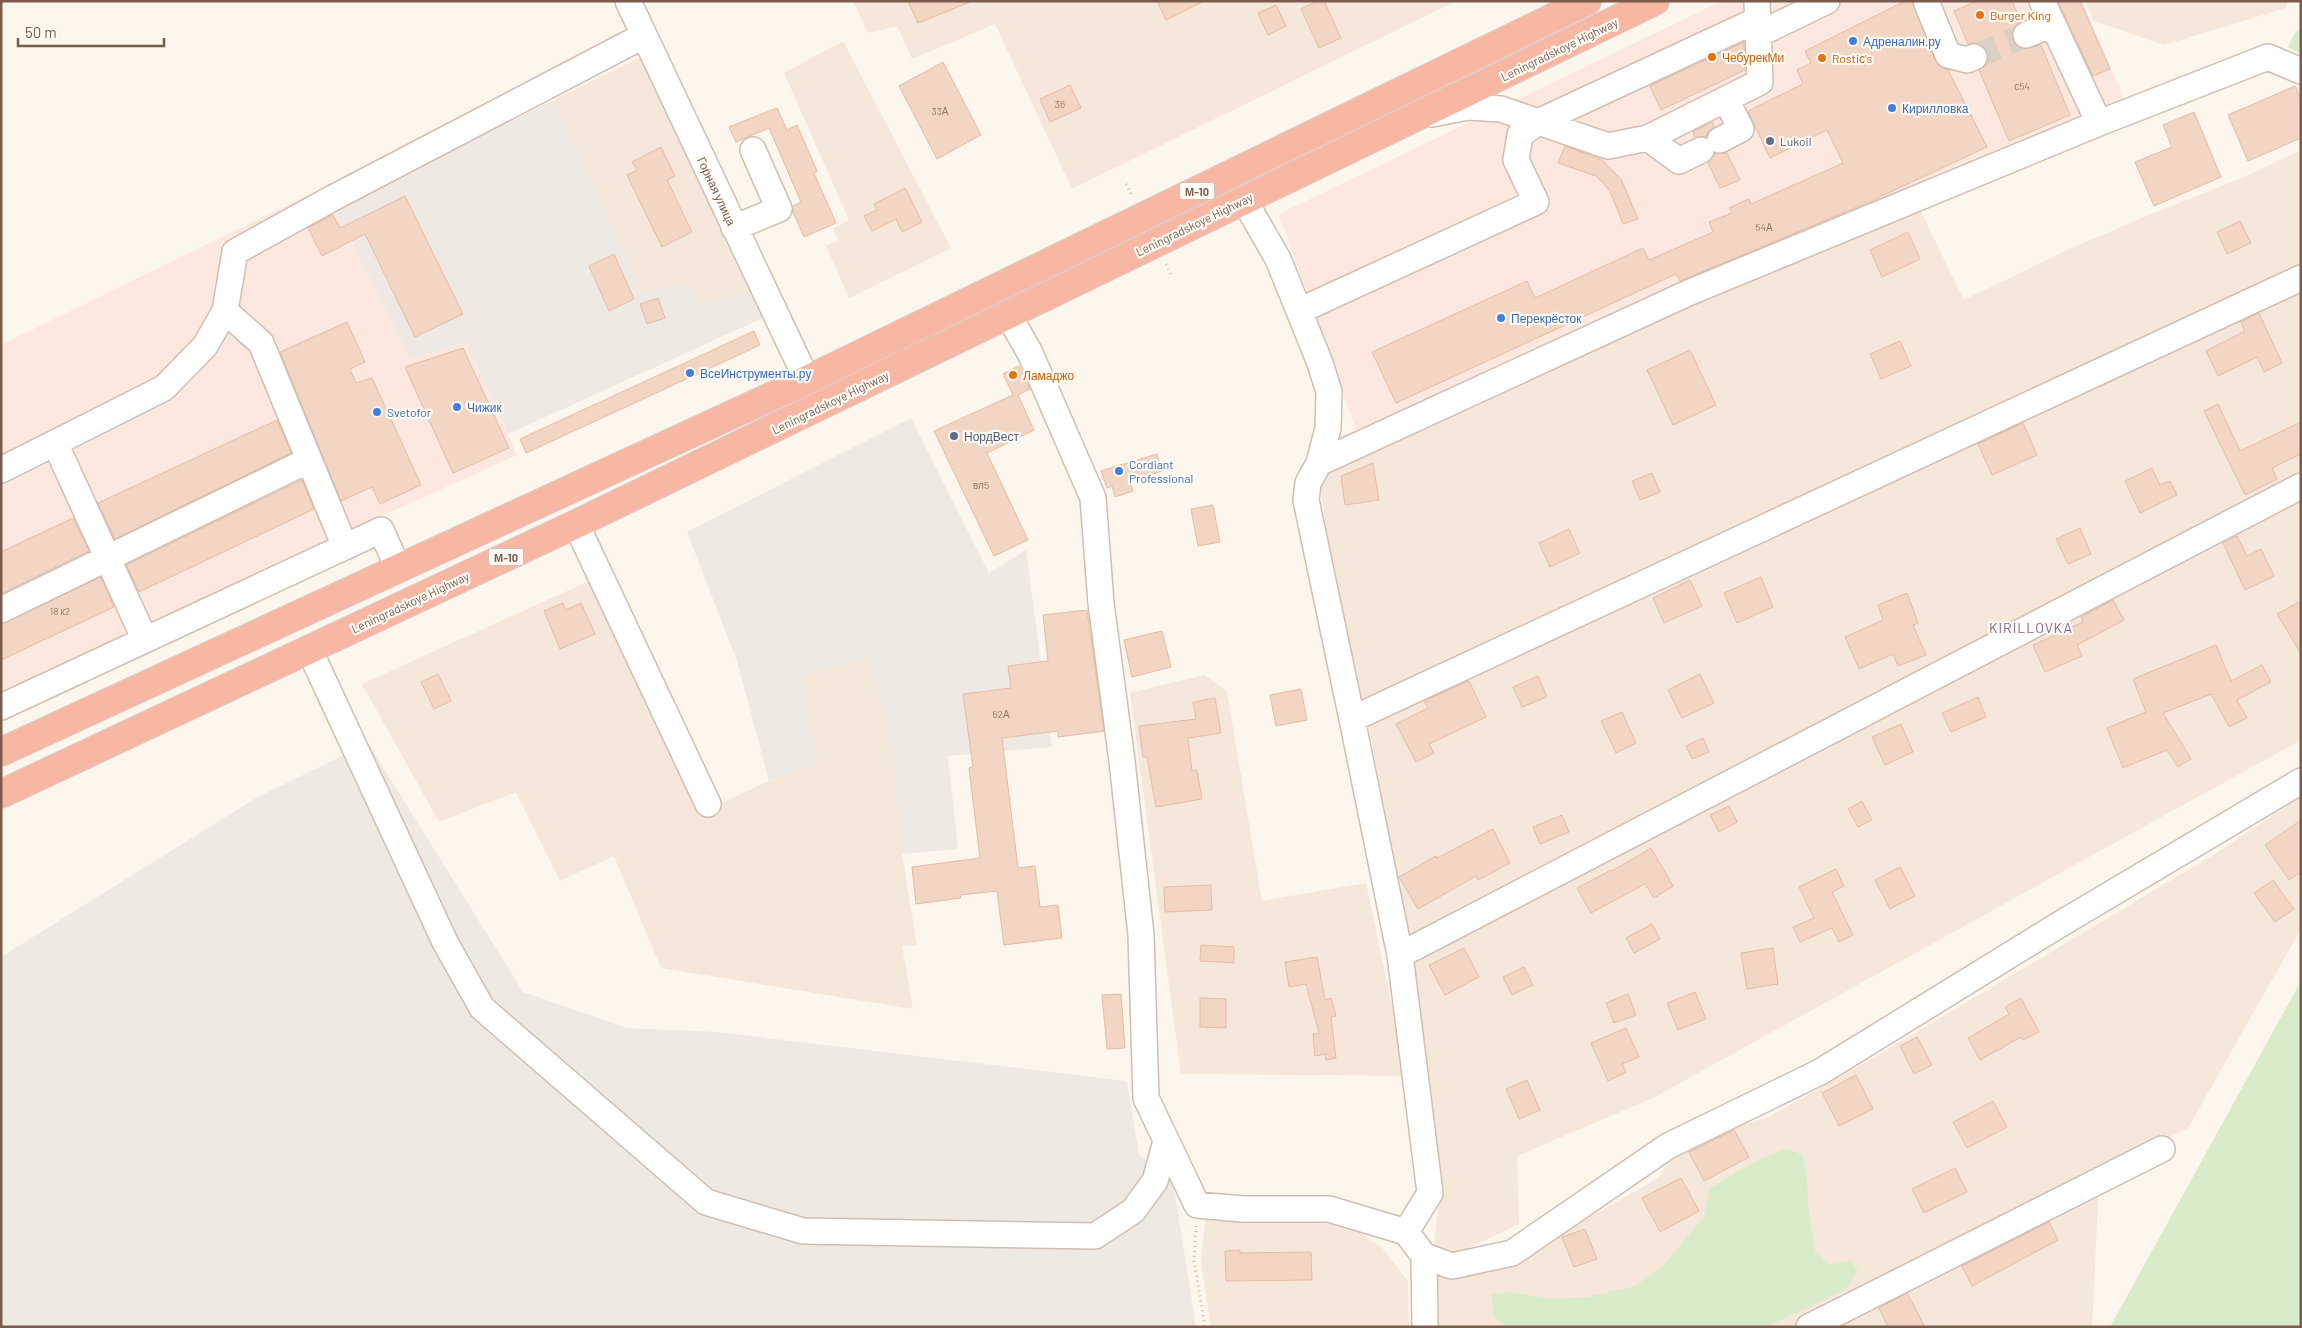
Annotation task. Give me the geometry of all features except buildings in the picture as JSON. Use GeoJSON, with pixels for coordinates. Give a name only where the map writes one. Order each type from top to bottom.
{"type":"FeatureCollection","features":[{"type":"Feature","properties":{"kind":"highway","name":"М-10"},"geometry":{"type":"LineString","coordinates":[[1,752],[807,380],[1587,1]]}},
{"type":"Feature","properties":{"kind":"highway","name":"Leningradskoye Highway"},"geometry":{"type":"LineString","coordinates":[[1,794],[576,524],[1009,316],[1655,1]]}},
{"type":"Feature","properties":{"kind":"street","name":"Горная улица"},"geometry":{"type":"LineString","coordinates":[[628,1],[807,380]]}},
{"type":"Feature","properties":{"kind":"street"},"geometry":{"type":"LineString","coordinates":[[1299,311],[1536,202],[1516,160],[1520,135],[1538,122],[1757,19],[1827,1]]}},
{"type":"Feature","properties":{"kind":"street"},"geometry":{"type":"LineString","coordinates":[[1926,1],[1948,55],[1967,60],[1974,57]]}},
{"type":"Feature","properties":{"kind":"street"},"geometry":{"type":"LineString","coordinates":[[2042,1],[2099,123]]}},
{"type":"Feature","properties":{"kind":"street"},"geometry":{"type":"LineString","coordinates":[[1420,116],[1468,107],[1501,109],[1608,146],[1648,138],[1760,82],[1757,19]]}},
{"type":"Feature","properties":{"kind":"street"},"geometry":{"type":"LineString","coordinates":[[2026,35],[2052,24]]}},
{"type":"Feature","properties":{"kind":"street"},"geometry":{"type":"LineString","coordinates":[[1,470],[164,388],[205,346],[225,311],[236,252],[331,199],[643,36]]}},
{"type":"Feature","properties":{"kind":"street"},"geometry":{"type":"LineString","coordinates":[[1319,463],[1688,293],[2099,123],[2268,58],[2301,71]]}},
{"type":"Feature","properties":{"kind":"street"},"geometry":{"type":"LineString","coordinates":[[1648,138],[1679,161],[1741,129],[1726,100]]}},
{"type":"Feature","properties":{"kind":"street"},"geometry":{"type":"LineString","coordinates":[[734,228],[779,209],[753,150]]}},
{"type":"Feature","properties":{"kind":"street"},"geometry":{"type":"LineString","coordinates":[[1244,200],[1278,259],[1320,364],[1329,392],[1328,428],[1319,463],[1308,483],[1306,500],[1400,955],[1430,1193],[1406,1232]]}},
{"type":"Feature","properties":{"kind":"street"},"geometry":{"type":"LineString","coordinates":[[1352,719],[2301,278]]}},
{"type":"Feature","properties":{"kind":"street"},"geometry":{"type":"LineString","coordinates":[[225,311],[261,343],[344,547]]}},
{"type":"Feature","properties":{"kind":"street"},"geometry":{"type":"LineString","coordinates":[[1009,316],[1030,353],[1093,498],[1101,603],[1122,761],[1141,935],[1146,1098],[1197,1205],[1243,1209],[1329,1209],[1406,1232],[1424,1256],[1452,1266],[1512,1253],[1668,1146],[1820,1072],[2057,926],[2301,781]]}},
{"type":"Feature","properties":{"kind":"street"},"geometry":{"type":"LineString","coordinates":[[55,443],[145,640]]}},
{"type":"Feature","properties":{"kind":"street"},"geometry":{"type":"LineString","coordinates":[[1,610],[309,460]]}},
{"type":"Feature","properties":{"kind":"street"},"geometry":{"type":"LineString","coordinates":[[1400,955],[2301,486]]}},
{"type":"Feature","properties":{"kind":"street"},"geometry":{"type":"LineString","coordinates":[[576,524],[708,804]]}},
{"type":"Feature","properties":{"kind":"street"},"geometry":{"type":"LineString","coordinates":[[1,707],[381,530],[398,568]]}},
{"type":"Feature","properties":{"kind":"street"},"geometry":{"type":"LineString","coordinates":[[309,649],[445,942],[482,1008],[706,1202],[803,1231],[1095,1236],[1132,1211],[1155,1181],[1166,1140]]}},
{"type":"Feature","properties":{"kind":"street"},"geometry":{"type":"LineString","coordinates":[[1809,1327],[2162,1149]]}},
{"type":"Feature","properties":{"kind":"street"},"geometry":{"type":"LineString","coordinates":[[1424,1256],[1425,1327]]}},
{"type":"Feature","properties":{"kind":"path"},"geometry":{"type":"LineString","coordinates":[[1126,184],[1134,201]]}},
{"type":"Feature","properties":{"kind":"path"},"geometry":{"type":"LineString","coordinates":[[1163,258],[1172,277]]}},
{"type":"Feature","properties":{"kind":"path"},"geometry":{"type":"LineString","coordinates":[[1197,1205],[1194,1261],[1205,1327]]}},
{"type":"Feature","properties":{"kind":"shaded area"},"geometry":{"type":"Polygon","coordinates":[[[853,1],[1456,1],[1072,189],[995,24],[912,59],[897,26],[868,33],[853,1]]]}},
{"type":"Feature","properties":{"kind":"shaded area"},"geometry":{"type":"Polygon","coordinates":[[[1722,1],[2082,1],[2126,103],[1685,287],[1356,430],[1279,214],[1722,1]]]}},
{"type":"Feature","properties":{"kind":"shaded area"},"geometry":{"type":"Polygon","coordinates":[[[2085,1],[2288,1],[2286,8],[2164,45],[2094,21],[2085,1]]]}},
{"type":"Feature","properties":{"kind":"shaded area"},"geometry":{"type":"Polygon","coordinates":[[[843,41],[951,248],[849,298],[826,246],[838,240],[833,228],[849,220],[784,73],[843,41]]]}},
{"type":"Feature","properties":{"kind":"shaded area"},"geometry":{"type":"Polygon","coordinates":[[[645,55],[754,292],[698,303],[689,284],[643,293],[554,100],[645,55]]]}},
{"type":"Feature","properties":{"kind":"shaded area"},"geometry":{"type":"Polygon","coordinates":[[[554,100],[643,293],[689,284],[699,303],[754,292],[765,317],[508,434],[466,342],[410,359],[334,207],[554,100]]]}},
{"type":"Feature","properties":{"kind":"shaded area"},"geometry":{"type":"Polygon","coordinates":[[[2301,150],[2301,269],[1353,703],[1337,609],[1319,477],[1685,308],[1918,206],[1964,300],[2063,252],[2242,178],[2301,150]]]}},
{"type":"Feature","properties":{"kind":"shaded area"},"geometry":{"type":"Polygon","coordinates":[[[324,187],[410,359],[466,342],[517,455],[382,516],[1,703],[1,345],[324,187]]]}},
{"type":"Feature","properties":{"kind":"shaded area"},"geometry":{"type":"Polygon","coordinates":[[[2301,282],[2301,477],[1407,942],[1368,719],[2301,282]]]}},
{"type":"Feature","properties":{"kind":"shaded area"},"geometry":{"type":"Polygon","coordinates":[[[911,418],[989,573],[1026,550],[1052,747],[948,756],[958,849],[902,854],[893,752],[870,657],[801,676],[819,763],[769,781],[737,661],[687,532],[911,418]]]}},
{"type":"Feature","properties":{"kind":"shaded area"},"geometry":{"type":"Polygon","coordinates":[[[2301,493],[2301,740],[1653,1098],[1517,1156],[1519,1224],[1460,1252],[1434,1246],[1440,1189],[1414,962],[2301,493]]]}},
{"type":"Feature","properties":{"kind":"shaded area"},"geometry":{"type":"Polygon","coordinates":[[[589,581],[700,813],[769,781],[819,763],[801,676],[870,656],[893,752],[902,854],[917,945],[902,946],[913,1009],[661,968],[614,856],[560,881],[516,792],[439,822],[362,684],[589,581]]]}},
{"type":"Feature","properties":{"kind":"shaded area"},"geometry":{"type":"Polygon","coordinates":[[[1204,675],[1227,691],[1262,901],[1366,883],[1407,1076],[1181,1074],[1130,693],[1204,675]]]}},
{"type":"Feature","properties":{"kind":"shaded area"},"geometry":{"type":"Polygon","coordinates":[[[368,743],[523,992],[627,1028],[717,1032],[1127,1081],[1139,1155],[1172,1175],[1196,1327],[1,1327],[1,957],[256,798],[368,743]]]}},
{"type":"Feature","properties":{"kind":"shaded area"},"geometry":{"type":"Polygon","coordinates":[[[2301,797],[2301,929],[2188,1128],[1791,1327],[1430,1327],[1429,1270],[1557,1235],[1657,1179],[1683,1144],[1768,1117],[1875,1057],[2218,852],[2301,797]]]}},
{"type":"Feature","properties":{"kind":"shaded area"},"geometry":{"type":"Polygon","coordinates":[[[2099,1182],[2092,1327],[1815,1327],[2099,1182]]]}},
{"type":"Feature","properties":{"kind":"shaded area"},"geometry":{"type":"Polygon","coordinates":[[[1206,1212],[1350,1226],[1382,1248],[1408,1281],[1409,1327],[1211,1327],[1201,1263],[1206,1212]]]}},
{"type":"Feature","properties":{"kind":"green space"},"geometry":{"type":"Polygon","coordinates":[[[2301,29],[2301,54],[2288,47],[2295,33],[2301,29]]]}},
{"type":"Feature","properties":{"kind":"green space"},"geometry":{"type":"Polygon","coordinates":[[[2301,981],[2301,1327],[2110,1327],[2301,981]]]}},
{"type":"Feature","properties":{"kind":"green space"},"geometry":{"type":"Polygon","coordinates":[[[1788,1148],[1802,1155],[1807,1174],[1808,1205],[1815,1251],[1829,1265],[1851,1260],[1858,1272],[1845,1290],[1766,1327],[1507,1327],[1494,1317],[1491,1294],[1511,1292],[1552,1299],[1588,1297],[1635,1286],[1663,1266],[1704,1217],[1710,1188],[1760,1159],[1788,1148]]]}},
{"type":"Feature","properties":{"kind":"tunnel"},"geometry":{"type":"LineString","coordinates":[[1974,57],[2026,35]]}},
{"type":"Feature","properties":{"kind":"place","name":"Burger King"},"geometry":{"type":"Point","coordinates":[1980,15]}},
{"type":"Feature","properties":{"kind":"place","name":"Адреналин.ру"},"geometry":{"type":"Point","coordinates":[1853,41]}},
{"type":"Feature","properties":{"kind":"place","name":"ЧебурекМи"},"geometry":{"type":"Point","coordinates":[1712,57]}},
{"type":"Feature","properties":{"kind":"place","name":"Rostiс's"},"geometry":{"type":"Point","coordinates":[1822,58]}},
{"type":"Feature","properties":{"kind":"place","name":"Кирилловка"},"geometry":{"type":"Point","coordinates":[1892,108]}},
{"type":"Feature","properties":{"kind":"place","name":"Lukoil"},"geometry":{"type":"Point","coordinates":[1770,141]}},
{"type":"Feature","properties":{"kind":"place","name":"Перекрёсток"},"geometry":{"type":"Point","coordinates":[1501,318]}},
{"type":"Feature","properties":{"kind":"place","name":"ВсеИнструменты.ру"},"geometry":{"type":"Point","coordinates":[690,373]}},
{"type":"Feature","properties":{"kind":"place","name":"Ламаджо"},"geometry":{"type":"Point","coordinates":[1013,375]}},
{"type":"Feature","properties":{"kind":"place","name":"Чижик"},"geometry":{"type":"Point","coordinates":[457,407]}},
{"type":"Feature","properties":{"kind":"place","name":"Svetofor"},"geometry":{"type":"Point","coordinates":[377,412]}},
{"type":"Feature","properties":{"kind":"place","name":"НордВест"},"geometry":{"type":"Point","coordinates":[954,436]}},
{"type":"Feature","properties":{"kind":"place","name":"Cordiant Professional"},"geometry":{"type":"Point","coordinates":[1119,471]}},
{"type":"Feature","properties":{"kind":"district","name":"KIRILLOVKA"},"geometry":{"type":"Point","coordinates":[2031,627]}}]}
